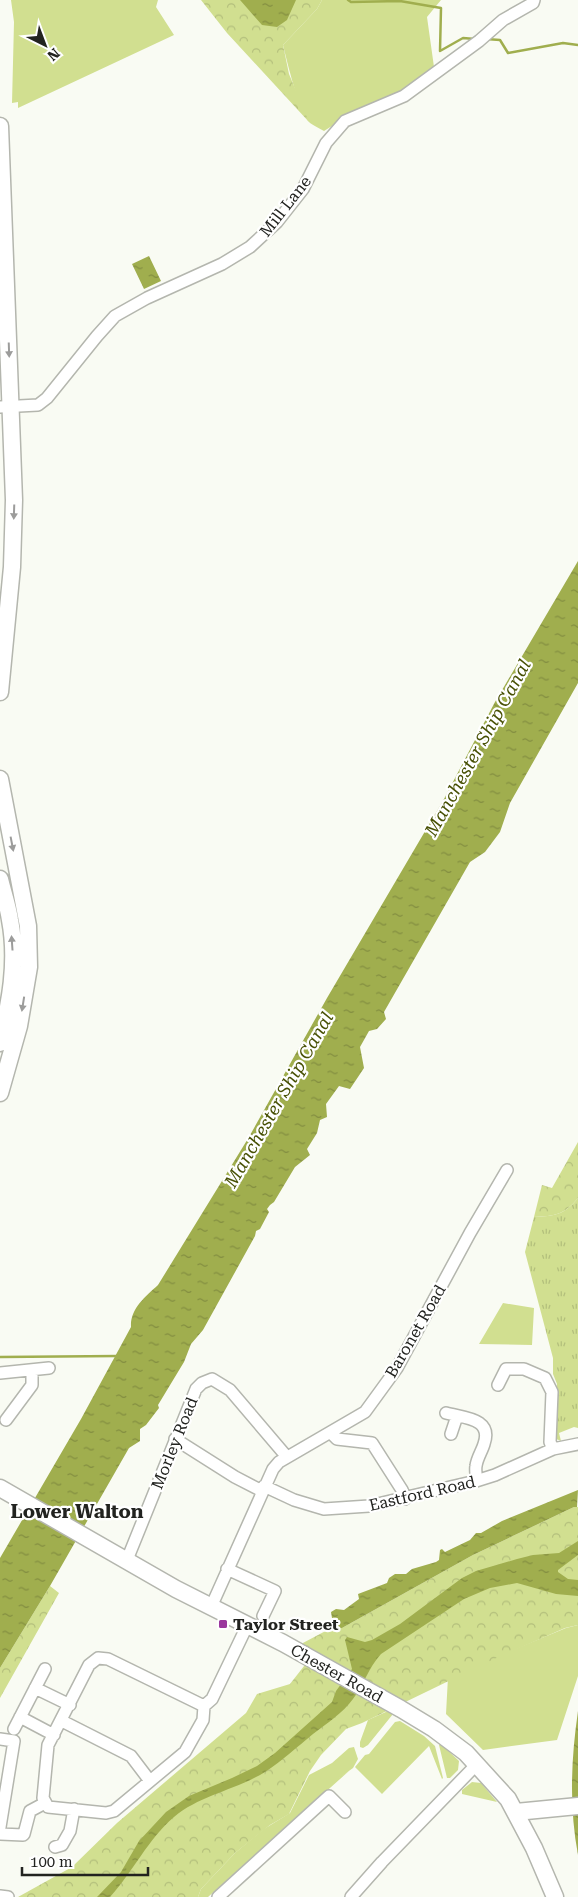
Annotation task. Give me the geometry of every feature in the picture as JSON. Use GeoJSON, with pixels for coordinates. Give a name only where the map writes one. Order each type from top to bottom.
{"type":"FeatureCollection","features":[{"type":"Feature","properties":{"kind":"highway"},"geometry":{"type":"LineString","coordinates":[[0,126],[6,407],[14,500],[12,568],[0,692]]}},
{"type":"Feature","properties":{"kind":"highway"},"geometry":{"type":"LineString","coordinates":[[0,779],[28,926],[29,967],[20,1026],[0,1093]]}},
{"type":"Feature","properties":{"kind":"highway"},"geometry":{"type":"LineString","coordinates":[[0,879],[11,921],[14,965],[9,1007],[0,1043]]}},
{"type":"Feature","properties":{"kind":"highway","name":"Chester Road"},"geometry":{"type":"LineString","coordinates":[[0,1488],[119,1558],[317,1662],[434,1728],[457,1746],[501,1791],[516,1812],[555,1897]]}},
{"type":"Feature","properties":{"kind":"highway"},"geometry":{"type":"LineString","coordinates":[[516,1812],[572,1806]]}},
{"type":"Feature","properties":{"kind":"street","name":"Mill Lane"},"geometry":{"type":"LineString","coordinates":[[6,407],[38,405],[47,398],[115,316],[147,298],[222,264],[250,247],[277,222],[303,189],[326,143],[345,121],[404,96],[479,41],[503,20],[533,3],[534,0]]}},
{"type":"Feature","properties":{"kind":"street","name":"Baronet Road"},"geometry":{"type":"LineString","coordinates":[[287,1457],[365,1412],[397,1368],[470,1232],[507,1170]]}},
{"type":"Feature","properties":{"kind":"street"},"geometry":{"type":"LineString","coordinates":[[0,1373],[49,1368]]}},
{"type":"Feature","properties":{"kind":"street"},"geometry":{"type":"LineString","coordinates":[[498,1385],[506,1369],[524,1369],[545,1378],[552,1392],[550,1442],[553,1449]]}},
{"type":"Feature","properties":{"kind":"street"},"geometry":{"type":"LineString","coordinates":[[6,1420],[32,1385],[32,1370]]}},
{"type":"Feature","properties":{"kind":"street","name":"Morley Road"},"geometry":{"type":"LineString","coordinates":[[119,1558],[133,1546],[174,1439],[196,1389],[202,1383],[212,1379],[230,1390],[287,1457]]}},
{"type":"Feature","properties":{"kind":"street"},"geometry":{"type":"LineString","coordinates":[[451,1434],[452,1414],[482,1424],[486,1430],[486,1438],[476,1466],[476,1481]]}},
{"type":"Feature","properties":{"kind":"street"},"geometry":{"type":"LineString","coordinates":[[330,1433],[337,1439],[372,1443],[402,1490],[404,1499]]}},
{"type":"Feature","properties":{"kind":"street","name":"Eastford Road"},"geometry":{"type":"LineString","coordinates":[[174,1439],[235,1477],[294,1500],[324,1509],[369,1506],[476,1481],[495,1475],[553,1449],[578,1444]]}},
{"type":"Feature","properties":{"kind":"street"},"geometry":{"type":"LineString","coordinates":[[211,1607],[272,1469],[287,1457]]}},
{"type":"Feature","properties":{"kind":"street"},"geometry":{"type":"LineString","coordinates":[[227,1569],[275,1591],[263,1616]]}},
{"type":"Feature","properties":{"kind":"street"},"geometry":{"type":"LineString","coordinates":[[204,1706],[108,1659],[98,1658],[89,1665],[62,1721],[48,1745],[43,1798],[48,1807],[106,1813],[114,1811],[185,1752],[203,1720],[204,1706],[212,1699],[247,1626]]}},
{"type":"Feature","properties":{"kind":"street"},"geometry":{"type":"LineString","coordinates":[[14,1729],[45,1669]]}},
{"type":"Feature","properties":{"kind":"street"},"geometry":{"type":"LineString","coordinates":[[35,1688],[70,1705]]}},
{"type":"Feature","properties":{"kind":"street"},"geometry":{"type":"LineString","coordinates":[[20,1717],[54,1735]]}},
{"type":"Feature","properties":{"kind":"street"},"geometry":{"type":"LineString","coordinates":[[62,1721],[132,1756],[150,1781]]}},
{"type":"Feature","properties":{"kind":"street"},"geometry":{"type":"LineString","coordinates":[[0,1739],[14,1741],[0,1827]]}},
{"type":"Feature","properties":{"kind":"street"},"geometry":{"type":"LineString","coordinates":[[352,1897],[388,1856],[476,1764]]}},
{"type":"Feature","properties":{"kind":"street"},"geometry":{"type":"LineString","coordinates":[[218,1897],[329,1796],[345,1812]]}},
{"type":"Feature","properties":{"kind":"street"},"geometry":{"type":"LineString","coordinates":[[0,1834],[24,1834],[30,1811],[46,1803]]}},
{"type":"Feature","properties":{"kind":"street"},"geometry":{"type":"LineString","coordinates":[[54,1847],[62,1845],[70,1831],[74,1809]]}},
{"type":"Feature","properties":{"kind":"street"},"geometry":{"type":"LineString","coordinates":[[0,1896],[8,1897]]}},
{"type":"Feature","properties":{"kind":"green space"},"geometry":{"type":"Polygon","coordinates":[[[11,0],[158,0],[156,7],[174,35],[18,108],[18,102],[12,103],[14,22],[11,0]]]}},
{"type":"Feature","properties":{"kind":"green space"},"geometry":{"type":"Polygon","coordinates":[[[201,0],[322,0],[317,9],[283,45],[289,74],[309,122],[227,33],[201,0]]]}},
{"type":"Feature","properties":{"kind":"green space"},"geometry":{"type":"Polygon","coordinates":[[[322,0],[441,0],[427,17],[434,67],[403,91],[343,119],[324,131],[310,123],[302,109],[283,45],[317,9],[322,0]]]}},
{"type":"Feature","properties":{"kind":"green space"},"geometry":{"type":"Polygon","coordinates":[[[578,1142],[578,1198],[559,1214],[534,1217],[542,1185],[552,1188],[578,1142]]]}},
{"type":"Feature","properties":{"kind":"green space"},"geometry":{"type":"Polygon","coordinates":[[[578,1198],[578,1428],[574,1427],[559,1433],[561,1441],[554,1438],[552,1433],[557,1384],[553,1374],[553,1358],[525,1252],[534,1217],[559,1214],[578,1198]]]}},
{"type":"Feature","properties":{"kind":"green space"},"geometry":{"type":"Polygon","coordinates":[[[503,1303],[534,1308],[532,1345],[479,1344],[503,1303]]]}},
{"type":"Feature","properties":{"kind":"green space"},"geometry":{"type":"Polygon","coordinates":[[[574,1507],[578,1507],[578,1625],[565,1628],[492,1660],[346,1729],[321,1755],[310,1771],[289,1814],[270,1825],[235,1853],[201,1889],[198,1897],[18,1897],[72,1867],[117,1823],[246,1713],[257,1694],[290,1684],[315,1652],[301,1644],[335,1626],[342,1628],[473,1555],[574,1507]]]}},
{"type":"Feature","properties":{"kind":"green space"},"geometry":{"type":"Polygon","coordinates":[[[50,1586],[59,1593],[0,1698],[0,1668],[50,1586]]]}},
{"type":"Feature","properties":{"kind":"green space"},"geometry":{"type":"Polygon","coordinates":[[[578,1625],[578,1676],[557,1740],[483,1750],[446,1714],[448,1677],[566,1628],[578,1625]]]}},
{"type":"Feature","properties":{"kind":"green space"},"geometry":{"type":"Polygon","coordinates":[[[388,1711],[393,1714],[368,1745],[363,1748],[360,1747],[368,1720],[388,1711]]]}},
{"type":"Feature","properties":{"kind":"green space"},"geometry":{"type":"Polygon","coordinates":[[[400,1721],[424,1736],[435,1746],[443,1778],[429,1746],[382,1794],[355,1767],[365,1755],[369,1754],[395,1722],[400,1721]]]}},
{"type":"Feature","properties":{"kind":"green space"},"geometry":{"type":"Polygon","coordinates":[[[441,1744],[459,1761],[458,1770],[450,1778],[447,1778],[439,1745],[441,1744]]]}},
{"type":"Feature","properties":{"kind":"green space"},"geometry":{"type":"Polygon","coordinates":[[[354,1747],[358,1759],[353,1768],[335,1781],[349,1771],[208,1897],[198,1897],[201,1889],[235,1853],[264,1829],[290,1813],[309,1775],[332,1763],[349,1748],[354,1747]]]}},
{"type":"Feature","properties":{"kind":"green space"},"geometry":{"type":"Polygon","coordinates":[[[472,1782],[481,1783],[497,1802],[462,1794],[462,1790],[472,1782]]]}},
{"type":"Feature","properties":{"kind":"water"},"geometry":{"type":"Polygon","coordinates":[[[240,0],[296,0],[287,20],[277,27],[262,25],[240,0]]]}},
{"type":"Feature","properties":{"kind":"water"},"geometry":{"type":"Polygon","coordinates":[[[149,256],[161,281],[144,289],[132,264],[149,256]]]}},
{"type":"Feature","properties":{"kind":"water","name":"Manchester Ship Canal"},"geometry":{"type":"Polygon","coordinates":[[[578,561],[578,683],[510,803],[500,832],[485,852],[470,862],[384,1012],[386,1019],[377,1029],[369,1031],[360,1047],[364,1068],[350,1089],[339,1086],[326,1104],[327,1117],[320,1120],[317,1133],[307,1149],[310,1155],[295,1167],[274,1202],[267,1209],[269,1212],[260,1229],[256,1231],[203,1330],[191,1344],[184,1362],[158,1405],[159,1408],[146,1425],[140,1429],[140,1441],[129,1448],[50,1586],[0,1668],[0,1558],[81,1419],[131,1327],[131,1321],[136,1309],[143,1299],[158,1285],[249,1137],[327,998],[444,799],[495,702],[578,561]]]}},
{"type":"Feature","properties":{"kind":"water"},"geometry":{"type":"Polygon","coordinates":[[[578,1490],[577,1507],[473,1555],[342,1628],[338,1628],[333,1624],[331,1612],[336,1609],[344,1610],[359,1599],[358,1594],[387,1583],[389,1578],[395,1574],[406,1574],[412,1569],[436,1562],[439,1560],[440,1550],[442,1549],[445,1552],[470,1540],[476,1533],[481,1533],[502,1521],[578,1490]]]}},
{"type":"Feature","properties":{"kind":"water"},"geometry":{"type":"Polygon","coordinates":[[[578,1541],[578,1555],[558,1570],[558,1572],[568,1579],[578,1580],[578,1596],[556,1594],[517,1583],[490,1588],[464,1599],[381,1654],[349,1704],[277,1763],[265,1772],[242,1784],[195,1803],[174,1817],[148,1845],[110,1897],[97,1897],[121,1872],[139,1841],[166,1812],[189,1796],[257,1766],[275,1753],[332,1702],[336,1691],[352,1669],[345,1640],[347,1637],[365,1642],[372,1640],[400,1624],[462,1578],[476,1571],[533,1555],[559,1553],[578,1541]]]}},
{"type":"Feature","properties":{"kind":"water"},"geometry":{"type":"Polygon","coordinates":[[[578,1711],[578,1855],[573,1819],[572,1783],[578,1711]]]}},
{"type":"Feature","properties":{"kind":"waterway"},"geometry":{"type":"LineString","coordinates":[[348,0],[351,2],[400,1],[441,8],[440,51],[463,38],[475,39]]}},
{"type":"Feature","properties":{"kind":"waterway"},"geometry":{"type":"LineString","coordinates":[[486,39],[500,40],[508,53],[563,43],[578,45]]}},
{"type":"Feature","properties":{"kind":"waterway"},"geometry":{"type":"LineString","coordinates":[[0,1357],[118,1356]]}},
{"type":"Feature","properties":{"kind":"place","name":"Taylor Street"},"geometry":{"type":"Point","coordinates":[223,1624]}},
{"type":"Feature","properties":{"kind":"district","name":"Lower Walton"},"geometry":{"type":"Point","coordinates":[77,1511]}}]}
